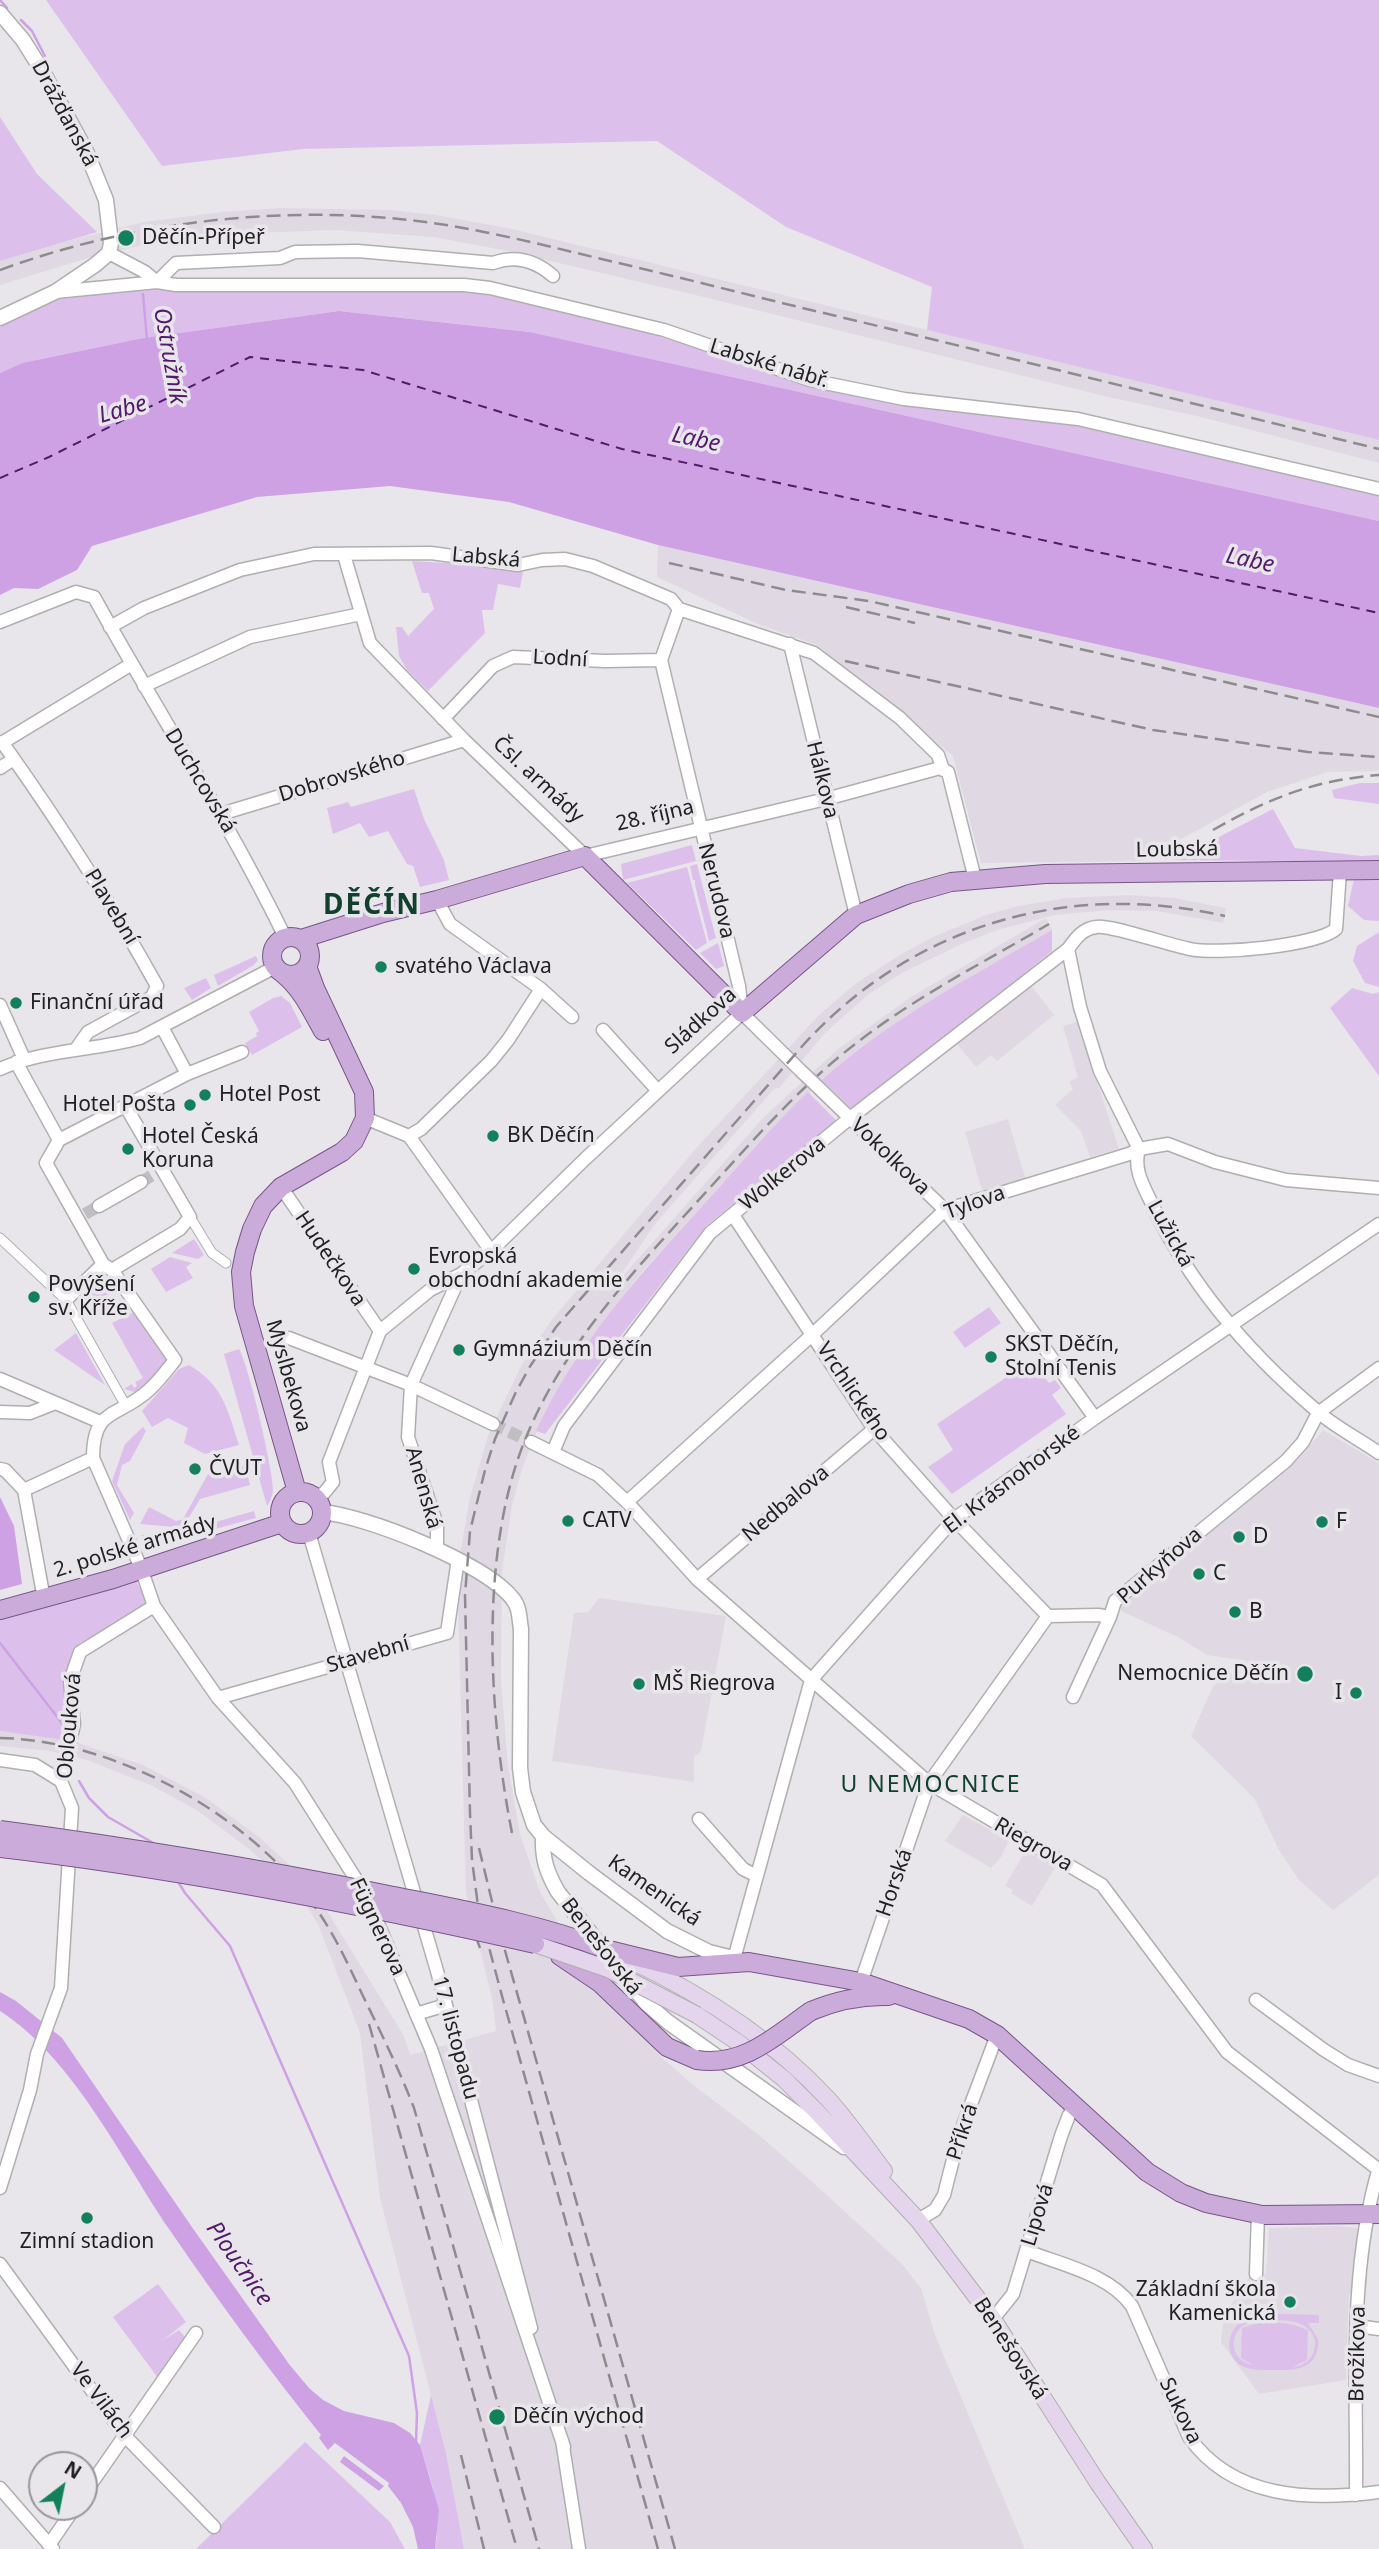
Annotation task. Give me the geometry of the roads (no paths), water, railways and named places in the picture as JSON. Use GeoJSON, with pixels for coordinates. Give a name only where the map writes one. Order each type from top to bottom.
{"type":"FeatureCollection","features":[{"type":"Feature","properties":{"kind":"main road","name":"28. října"},"geometry":{"type":"LineString","coordinates":[[293,938],[437,900],[585,856]]}},
{"type":"Feature","properties":{"kind":"main road","name":"Čsl. armády"},"geometry":{"type":"LineString","coordinates":[[585,856],[742,1013]]}},
{"type":"Feature","properties":{"kind":"main road","name":"Loubská"},"geometry":{"type":"LineString","coordinates":[[975,879],[1045,874],[1379,870]]}},
{"type":"Feature","properties":{"kind":"main road","name":"Sládkova"},"geometry":{"type":"LineString","coordinates":[[742,1013],[856,915],[909,894],[951,882],[975,879]]}},
{"type":"Feature","properties":{"kind":"main road","name":"28. října"},"geometry":{"type":"LineString","coordinates":[[308,963],[320,948],[383,913]]}},
{"type":"Feature","properties":{"kind":"main road"},"geometry":{"type":"LineString","coordinates":[[354,1073],[337,1054],[303,994],[271,959],[277,942],[293,938],[310,953],[308,963],[315,988],[364,1092],[365,1118]]}},
{"type":"Feature","properties":{"kind":"main road"},"geometry":{"type":"LineString","coordinates":[[279,970],[299,974],[308,963]]}},
{"type":"Feature","properties":{"kind":"main road","name":"Myslbekova"},"geometry":{"type":"LineString","coordinates":[[312,1501],[244,1306],[234,1268],[245,1252],[258,1214],[281,1187],[342,1152],[354,1141],[365,1118]]}},
{"type":"Feature","properties":{"kind":"main road"},"geometry":{"type":"LineString","coordinates":[[288,1496],[312,1501],[321,1521],[309,1533],[289,1531],[282,1523],[279,1513],[281,1503],[288,1496]]}},
{"type":"Feature","properties":{"kind":"main road","name":"2. polské armády"},"geometry":{"type":"LineString","coordinates":[[0,1609],[44,1599],[282,1523]]}},
{"type":"Feature","properties":{"kind":"main road"},"geometry":{"type":"LineString","coordinates":[[0,1830],[192,1858],[325,1882],[555,1931],[640,1959],[687,1967],[741,1960]]}},
{"type":"Feature","properties":{"kind":"main road"},"geometry":{"type":"LineString","coordinates":[[0,1847],[193,1875],[432,1921],[535,1944],[565,1958],[600,1983],[659,2040],[687,2057],[716,2062],[747,2055],[811,2011],[835,2001],[854,1997],[911,1997]]}},
{"type":"Feature","properties":{"kind":"main road","name":"Benešovská"},"geometry":{"type":"LineString","coordinates":[[535,1944],[617,1973],[697,2015],[739,2043],[784,2079],[919,2220],[993,2319],[1098,2483],[1144,2549]]}},
{"type":"Feature","properties":{"kind":"main road"},"geometry":{"type":"LineString","coordinates":[[606,1949],[652,1970],[706,2001],[776,2050],[829,2100],[919,2220]]}},
{"type":"Feature","properties":{"kind":"main road","name":"Kamenická"},"geometry":{"type":"LineString","coordinates":[[741,1960],[860,1982],[911,1997],[969,2019],[997,2035],[1138,2164],[1163,2183],[1206,2203],[1258,2214],[1374,2214]]}},
{"type":"Feature","properties":{"kind":"street","name":"Drážďanská"},"geometry":{"type":"LineString","coordinates":[[0,13],[23,40],[86,150],[106,200],[111,243],[109,253]]}},
{"type":"Feature","properties":{"kind":"street","name":"Labské nábř."},"geometry":{"type":"LineString","coordinates":[[157,282],[176,263],[280,258],[295,252],[358,251],[493,263],[512,257],[545,268],[554,276]]}},
{"type":"Feature","properties":{"kind":"street","name":"Labské nábř."},"geometry":{"type":"LineString","coordinates":[[0,318],[55,292],[109,253],[145,272],[157,282]]}},
{"type":"Feature","properties":{"kind":"street","name":"Labské nábř."},"geometry":{"type":"LineString","coordinates":[[55,292],[157,282],[176,285],[451,285],[490,288],[664,330],[810,380],[904,399],[1078,419],[1379,489]]}},
{"type":"Feature","properties":{"kind":"street","name":"Labská"},"geometry":{"type":"LineString","coordinates":[[110,627],[144,608],[240,570],[314,554],[431,553],[518,565],[565,559],[593,566],[671,599],[679,609],[814,653],[900,718],[938,755],[941,769],[948,772],[975,879]]}},
{"type":"Feature","properties":{"kind":"street","name":"Čsl. armády"},"geometry":{"type":"LineString","coordinates":[[344,555],[370,643],[464,740],[585,856]]}},
{"type":"Feature","properties":{"kind":"street"},"geometry":{"type":"LineString","coordinates":[[0,622],[76,592],[94,597],[110,627]]}},
{"type":"Feature","properties":{"kind":"street"},"geometry":{"type":"LineString","coordinates":[[661,660],[679,609]]}},
{"type":"Feature","properties":{"kind":"street"},"geometry":{"type":"LineString","coordinates":[[144,686],[250,637],[361,614]]}},
{"type":"Feature","properties":{"kind":"street","name":"Duchcovská"},"geometry":{"type":"LineString","coordinates":[[110,627],[293,938]]}},
{"type":"Feature","properties":{"kind":"street","name":"Hálkova"},"geometry":{"type":"LineString","coordinates":[[790,644],[856,915]]}},
{"type":"Feature","properties":{"kind":"street","name":"Lodní"},"geometry":{"type":"LineString","coordinates":[[443,719],[494,666],[513,657],[605,661],[661,660]]}},
{"type":"Feature","properties":{"kind":"street","name":"Nerudova"},"geometry":{"type":"LineString","coordinates":[[661,660],[739,986],[742,1013]]}},
{"type":"Feature","properties":{"kind":"street"},"geometry":{"type":"LineString","coordinates":[[1,743],[130,665]]}},
{"type":"Feature","properties":{"kind":"street","name":"Dobrovského"},"geometry":{"type":"LineString","coordinates":[[221,814],[464,740]]}},
{"type":"Feature","properties":{"kind":"street","name":"Plavební"},"geometry":{"type":"LineString","coordinates":[[1,743],[62,827],[157,986],[152,997],[88,1032],[76,1049]]}},
{"type":"Feature","properties":{"kind":"street"},"geometry":{"type":"LineString","coordinates":[[0,768],[14,759]]}},
{"type":"Feature","properties":{"kind":"street","name":"28. října"},"geometry":{"type":"LineString","coordinates":[[585,856],[941,769]]}},
{"type":"Feature","properties":{"kind":"street","name":"Wolkerova"},"geometry":{"type":"LineString","coordinates":[[553,1452],[564,1426],[710,1233],[850,1118],[1068,949],[1079,933],[1098,926],[1194,950],[1281,947],[1311,940],[1336,929],[1340,871]]}},
{"type":"Feature","properties":{"kind":"street"},"geometry":{"type":"LineString","coordinates":[[437,900],[450,924],[541,989],[572,1017]]}},
{"type":"Feature","properties":{"kind":"street","name":"Lužická"},"geometry":{"type":"LineString","coordinates":[[1068,949],[1080,1007],[1100,1071],[1139,1149],[1135,1163],[1165,1231],[1190,1271],[1231,1326],[1318,1413],[1379,1453]]}},
{"type":"Feature","properties":{"kind":"street"},"geometry":{"type":"LineString","coordinates":[[0,1069],[20,1060],[119,1044],[140,1038],[279,970]]}},
{"type":"Feature","properties":{"kind":"street"},"geometry":{"type":"LineString","coordinates":[[409,1136],[421,1129],[491,1060],[508,1040],[541,989]]}},
{"type":"Feature","properties":{"kind":"street"},"geometry":{"type":"LineString","coordinates":[[0,1005],[20,1060],[59,1140]]}},
{"type":"Feature","properties":{"kind":"street","name":"Vokolkova"},"geometry":{"type":"LineString","coordinates":[[742,1013],[945,1210],[1096,1418]]}},
{"type":"Feature","properties":{"kind":"street","name":"Sládkova"},"geometry":{"type":"LineString","coordinates":[[380,1331],[430,1290],[461,1274],[491,1251],[742,1013]]}},
{"type":"Feature","properties":{"kind":"street"},"geometry":{"type":"LineString","coordinates":[[162,1027],[187,1074]]}},
{"type":"Feature","properties":{"kind":"street"},"geometry":{"type":"LineString","coordinates":[[603,1030],[658,1091]]}},
{"type":"Feature","properties":{"kind":"street"},"geometry":{"type":"LineString","coordinates":[[24,1490],[93,1458],[93,1440],[100,1422],[148,1391],[175,1360],[108,1267],[81,1217],[46,1163],[59,1140],[187,1074],[242,1052]]}},
{"type":"Feature","properties":{"kind":"street"},"geometry":{"type":"LineString","coordinates":[[126,1107],[160,1171],[212,1253],[234,1268]]}},
{"type":"Feature","properties":{"kind":"street"},"geometry":{"type":"LineString","coordinates":[[365,1118],[409,1136],[491,1251]]}},
{"type":"Feature","properties":{"kind":"street","name":"Tylova"},"geometry":{"type":"LineString","coordinates":[[627,1502],[945,1210],[1139,1149],[1168,1144],[1216,1162],[1286,1180],[1379,1188]]}},
{"type":"Feature","properties":{"kind":"street"},"geometry":{"type":"LineString","coordinates":[[99,1206],[141,1182]]}},
{"type":"Feature","properties":{"kind":"street","name":"Hudečkova"},"geometry":{"type":"LineString","coordinates":[[281,1187],[380,1331]]}},
{"type":"Feature","properties":{"kind":"street","name":"Vrchlického"},"geometry":{"type":"LineString","coordinates":[[733,1215],[874,1429],[954,1519],[1048,1616]]}},
{"type":"Feature","properties":{"kind":"street"},"geometry":{"type":"LineString","coordinates":[[66,1300],[108,1267],[180,1229],[190,1217]]}},
{"type":"Feature","properties":{"kind":"street","name":"El. Krásnohorské"},"geometry":{"type":"LineString","coordinates":[[741,1960],[757,1876],[811,1680],[954,1519],[1379,1224]]}},
{"type":"Feature","properties":{"kind":"street"},"geometry":{"type":"LineString","coordinates":[[0,1238],[66,1300],[126,1406]]}},
{"type":"Feature","properties":{"kind":"street"},"geometry":{"type":"LineString","coordinates":[[411,1385],[461,1274]]}},
{"type":"Feature","properties":{"kind":"street"},"geometry":{"type":"LineString","coordinates":[[312,1501],[324,1493],[333,1482],[329,1462],[380,1331]]}},
{"type":"Feature","properties":{"kind":"street"},"geometry":{"type":"LineString","coordinates":[[289,1338],[411,1385],[493,1424]]}},
{"type":"Feature","properties":{"kind":"street","name":"Purkyňova"},"geometry":{"type":"LineString","coordinates":[[1048,1616],[1110,1617],[1115,1601],[1286,1461],[1303,1442],[1318,1413],[1379,1368]]}},
{"type":"Feature","properties":{"kind":"street"},"geometry":{"type":"LineString","coordinates":[[0,1379],[100,1422]]}},
{"type":"Feature","properties":{"kind":"street","name":"Anenská"},"geometry":{"type":"LineString","coordinates":[[411,1385],[408,1437],[437,1525],[437,1549]]}},
{"type":"Feature","properties":{"kind":"street"},"geometry":{"type":"LineString","coordinates":[[0,1412],[30,1413],[53,1404]]}},
{"type":"Feature","properties":{"kind":"street","name":"Nedbalova"},"geometry":{"type":"LineString","coordinates":[[697,1579],[874,1429]]}},
{"type":"Feature","properties":{"kind":"street","name":"Riegrova"},"geometry":{"type":"LineString","coordinates":[[531,1442],[598,1475],[627,1502],[697,1579],[929,1783],[1102,1885],[1227,2052],[1379,2169]]}},
{"type":"Feature","properties":{"kind":"street","name":"Fügnerova"},"geometry":{"type":"LineString","coordinates":[[93,1458],[141,1568],[154,1606],[218,1698],[295,1783],[366,1895],[431,2049],[564,2447]]}},
{"type":"Feature","properties":{"kind":"street"},"geometry":{"type":"LineString","coordinates":[[0,1469],[5,1470],[24,1490],[44,1599]]}},
{"type":"Feature","properties":{"kind":"street","name":"Kamenická"},"geometry":{"type":"LineString","coordinates":[[312,1501],[437,1549],[502,1587],[519,1609],[520,1768],[528,1812],[543,1836],[684,1942],[741,1960]]}},
{"type":"Feature","properties":{"kind":"street","name":"17. listopadu"},"geometry":{"type":"LineString","coordinates":[[309,1533],[446,2005],[564,2447],[579,2549]]}},
{"type":"Feature","properties":{"kind":"street","name":"Stavební"},"geometry":{"type":"LineString","coordinates":[[218,1698],[447,1633],[458,1559]]}},
{"type":"Feature","properties":{"kind":"street","name":"Oblouková"},"geometry":{"type":"LineString","coordinates":[[0,2188],[30,2090],[37,2054],[61,1988],[72,1808],[61,1781],[74,1724],[70,1681],[80,1652],[154,1606]]}},
{"type":"Feature","properties":{"kind":"street"},"geometry":{"type":"LineString","coordinates":[[929,1783],[1048,1616]]}},
{"type":"Feature","properties":{"kind":"street"},"geometry":{"type":"LineString","coordinates":[[1073,1697],[1110,1617]]}},
{"type":"Feature","properties":{"kind":"street"},"geometry":{"type":"LineString","coordinates":[[0,1760],[35,1765],[61,1781]]}},
{"type":"Feature","properties":{"kind":"street","name":"Horská"},"geometry":{"type":"LineString","coordinates":[[860,1982],[929,1783]]}},
{"type":"Feature","properties":{"kind":"street"},"geometry":{"type":"LineString","coordinates":[[699,1819],[743,1869],[757,1876]]}},
{"type":"Feature","properties":{"kind":"street","name":"Benešovská"},"geometry":{"type":"LineString","coordinates":[[543,1836],[542,1854],[547,1873],[558,1892],[646,2003],[668,2022],[862,2160]]}},
{"type":"Feature","properties":{"kind":"street"},"geometry":{"type":"LineString","coordinates":[[1256,2000],[1348,2065],[1379,2076]]}},
{"type":"Feature","properties":{"kind":"street"},"geometry":{"type":"LineString","coordinates":[[416,2014],[446,2005]]}},
{"type":"Feature","properties":{"kind":"street","name":"Příkrá"},"geometry":{"type":"LineString","coordinates":[[919,2220],[935,2210],[944,2194],[959,2136],[997,2035]]}},
{"type":"Feature","properties":{"kind":"street","name":"Lipová"},"geometry":{"type":"LineString","coordinates":[[993,2319],[1013,2294],[1061,2136],[1075,2106]]}},
{"type":"Feature","properties":{"kind":"street","name":"Brožíkova"},"geometry":{"type":"LineString","coordinates":[[1356,2495],[1358,2326],[1364,2227],[1374,2214],[1379,2169]]}},
{"type":"Feature","properties":{"kind":"street"},"geometry":{"type":"LineString","coordinates":[[1256,2274],[1258,2214]]}},
{"type":"Feature","properties":{"kind":"street","name":"Sukova"},"geometry":{"type":"LineString","coordinates":[[1027,2251],[1110,2283],[1122,2293],[1132,2306],[1189,2437],[1199,2452],[1234,2479],[1257,2488],[1321,2497],[1379,2492]]}},
{"type":"Feature","properties":{"kind":"street","name":"Ve Vilách"},"geometry":{"type":"LineString","coordinates":[[0,2264],[125,2436],[214,2528]]}},
{"type":"Feature","properties":{"kind":"street"},"geometry":{"type":"LineString","coordinates":[[1358,2326],[1379,2329]]}},
{"type":"Feature","properties":{"kind":"street"},"geometry":{"type":"LineString","coordinates":[[98,2474],[196,2333]]}},
{"type":"Feature","properties":{"kind":"street"},"geometry":{"type":"LineString","coordinates":[[0,2488],[51,2547],[67,2521]]}},
{"type":"Feature","properties":{"kind":"water","name":"Labe"},"geometry":{"type":"Polygon","coordinates":[[[339,311],[530,332],[1379,521],[1379,708],[658,545],[509,502],[390,486],[257,497],[92,546],[77,570],[38,589],[14,588],[0,595],[0,373],[22,363],[143,338],[339,311]]]}},
{"type":"Feature","properties":{"kind":"water"},"geometry":{"type":"Polygon","coordinates":[[[0,1497],[14,1526],[22,1584],[0,1590],[0,1497]]]}},
{"type":"Feature","properties":{"kind":"water"},"geometry":{"type":"Polygon","coordinates":[[[0,1992],[16,2001],[62,2038],[194,2230],[309,2388],[323,2400],[344,2411],[394,2423],[410,2433],[420,2445],[439,2510],[435,2549],[418,2549],[413,2527],[401,2503],[388,2486],[389,2483],[335,2443],[328,2450],[319,2438],[321,2435],[187,2255],[73,2082],[26,2031],[0,2011],[0,1992]]]}},
{"type":"Feature","properties":{"kind":"water"},"geometry":{"type":"Polygon","coordinates":[[[344,2456],[384,2486],[379,2491],[340,2462],[344,2456]]]}},
{"type":"Feature","properties":{"kind":"waterway","name":"Ostružník"},"geometry":{"type":"LineString","coordinates":[[0,0],[7,8]]}},
{"type":"Feature","properties":{"kind":"waterway","name":"Ostružník"},"geometry":{"type":"LineString","coordinates":[[21,20],[32,31],[48,62]]}},
{"type":"Feature","properties":{"kind":"waterway","name":"Ostružník"},"geometry":{"type":"LineString","coordinates":[[143,294],[147,340]]}},
{"type":"Feature","properties":{"kind":"waterway"},"geometry":{"type":"LineString","coordinates":[[0,1643],[65,1727]]}},
{"type":"Feature","properties":{"kind":"waterway"},"geometry":{"type":"LineString","coordinates":[[79,1781],[89,1798],[108,1817],[155,1844]]}},
{"type":"Feature","properties":{"kind":"waterway"},"geometry":{"type":"LineString","coordinates":[[177,1880],[230,1946],[409,2356],[417,2413],[416,2442]]}},
{"type":"Feature","properties":{"kind":"tunnel"},"geometry":{"type":"LineString","coordinates":[[141,1182],[156,1173]]}},
{"type":"Feature","properties":{"kind":"tunnel"},"geometry":{"type":"LineString","coordinates":[[85,1214],[99,1206]]}},
{"type":"Feature","properties":{"kind":"tunnel"},"geometry":{"type":"LineString","coordinates":[[493,1424],[531,1442]]}},
{"type":"Feature","properties":{"kind":"railway"},"geometry":{"type":"LineString","coordinates":[[0,270],[105,239],[214,220],[324,215],[433,223],[553,247],[1379,449]]}},
{"type":"Feature","properties":{"kind":"railway"},"geometry":{"type":"LineString","coordinates":[[669,563],[786,590],[869,601],[1379,717]]}},
{"type":"Feature","properties":{"kind":"railway"},"geometry":{"type":"LineString","coordinates":[[846,607],[915,623]]}},
{"type":"Feature","properties":{"kind":"railway"},"geometry":{"type":"LineString","coordinates":[[845,661],[1153,730],[1308,752],[1379,757]]}},
{"type":"Feature","properties":{"kind":"railway"},"geometry":{"type":"LineString","coordinates":[[1213,830],[1293,792],[1334,781],[1379,775]]}},
{"type":"Feature","properties":{"kind":"railway"},"geometry":{"type":"LineString","coordinates":[[658,2549],[478,1906],[470,1813],[465,1595],[470,1531],[495,1439],[529,1368],[556,1327],[805,1043],[848,1002],[895,968],[944,941],[997,922],[1052,909],[1108,904],[1166,906],[1225,916]]}},
{"type":"Feature","properties":{"kind":"railway"},"geometry":{"type":"LineString","coordinates":[[512,1833],[504,1790],[494,1697],[493,1602],[504,1511],[515,1468],[530,1428],[549,1390],[571,1354],[622,1286],[744,1150],[821,1073],[885,1022],[931,992],[1049,924]]}},
{"type":"Feature","properties":{"kind":"railway"},"geometry":{"type":"LineString","coordinates":[[0,1738],[43,1742],[87,1752],[131,1767],[173,1787],[213,1811],[251,1839],[284,1870],[320,1914],[352,1972],[414,2108],[539,2549]]}},
{"type":"Feature","properties":{"kind":"railway"},"geometry":{"type":"LineString","coordinates":[[479,1848],[498,1926],[675,2549]]}},
{"type":"Feature","properties":{"kind":"railway"},"geometry":{"type":"LineString","coordinates":[[468,1916],[480,1948]]}},
{"type":"Feature","properties":{"kind":"railway"},"geometry":{"type":"LineString","coordinates":[[369,2024],[517,2549]]}},
{"type":"Feature","properties":{"kind":"railway"},"geometry":{"type":"LineString","coordinates":[[461,2455],[484,2549]]}},
{"type":"Feature","properties":{"kind":"place","name":"Děčín-Přípeř"},"geometry":{"type":"Point","coordinates":[126,238]}},
{"type":"Feature","properties":{"kind":"place","name":"svatého Václava"},"geometry":{"type":"Point","coordinates":[381,967]}},
{"type":"Feature","properties":{"kind":"place","name":"Finanční úřad"},"geometry":{"type":"Point","coordinates":[16,1003]}},
{"type":"Feature","properties":{"kind":"place","name":"Hotel Post"},"geometry":{"type":"Point","coordinates":[205,1095]}},
{"type":"Feature","properties":{"kind":"place","name":"Hotel Pošta"},"geometry":{"type":"Point","coordinates":[190,1105]}},
{"type":"Feature","properties":{"kind":"place","name":"BK Děčín"},"geometry":{"type":"Point","coordinates":[493,1136]}},
{"type":"Feature","properties":{"kind":"place","name":"Hotel Česká Koruna"},"geometry":{"type":"Point","coordinates":[128,1149]}},
{"type":"Feature","properties":{"kind":"place","name":"Evropská obchodní akademie"},"geometry":{"type":"Point","coordinates":[414,1269]}},
{"type":"Feature","properties":{"kind":"place","name":"Povýšení sv. Kříže"},"geometry":{"type":"Point","coordinates":[34,1297]}},
{"type":"Feature","properties":{"kind":"place","name":"Gymnázium Děčín"},"geometry":{"type":"Point","coordinates":[459,1350]}},
{"type":"Feature","properties":{"kind":"place","name":"SKST Děčín, Stolní Tenis"},"geometry":{"type":"Point","coordinates":[991,1357]}},
{"type":"Feature","properties":{"kind":"place","name":"ČVUT"},"geometry":{"type":"Point","coordinates":[195,1469]}},
{"type":"Feature","properties":{"kind":"place","name":"CATV"},"geometry":{"type":"Point","coordinates":[568,1521]}},
{"type":"Feature","properties":{"kind":"place","name":"F"},"geometry":{"type":"Point","coordinates":[1322,1522]}},
{"type":"Feature","properties":{"kind":"place","name":"D"},"geometry":{"type":"Point","coordinates":[1239,1537]}},
{"type":"Feature","properties":{"kind":"place","name":"C"},"geometry":{"type":"Point","coordinates":[1199,1574]}},
{"type":"Feature","properties":{"kind":"place","name":"B"},"geometry":{"type":"Point","coordinates":[1235,1612]}},
{"type":"Feature","properties":{"kind":"place","name":"Nemocnice Děčín"},"geometry":{"type":"Point","coordinates":[1305,1674]}},
{"type":"Feature","properties":{"kind":"place","name":"MŠ Riegrova"},"geometry":{"type":"Point","coordinates":[639,1684]}},
{"type":"Feature","properties":{"kind":"place","name":"I"},"geometry":{"type":"Point","coordinates":[1356,1693]}},
{"type":"Feature","properties":{"kind":"place","name":"Zimní stadion"},"geometry":{"type":"Point","coordinates":[87,2218]}},
{"type":"Feature","properties":{"kind":"place","name":"Základní škola Kamenická"},"geometry":{"type":"Point","coordinates":[1290,2302]}},
{"type":"Feature","properties":{"kind":"place","name":"Děčín východ"},"geometry":{"type":"Point","coordinates":[497,2417]}},
{"type":"Feature","properties":{"kind":"district","name":"DĚČÍN"},"geometry":{"type":"Point","coordinates":[372,906]}},
{"type":"Feature","properties":{"kind":"district","name":"U NEMOCNICE"},"geometry":{"type":"Point","coordinates":[931,1785]}},
{"type":"Feature","properties":{"kind":"water label","name":"Ploučnice"},"geometry":{"type":"Point","coordinates":[239,2264]}}]}
